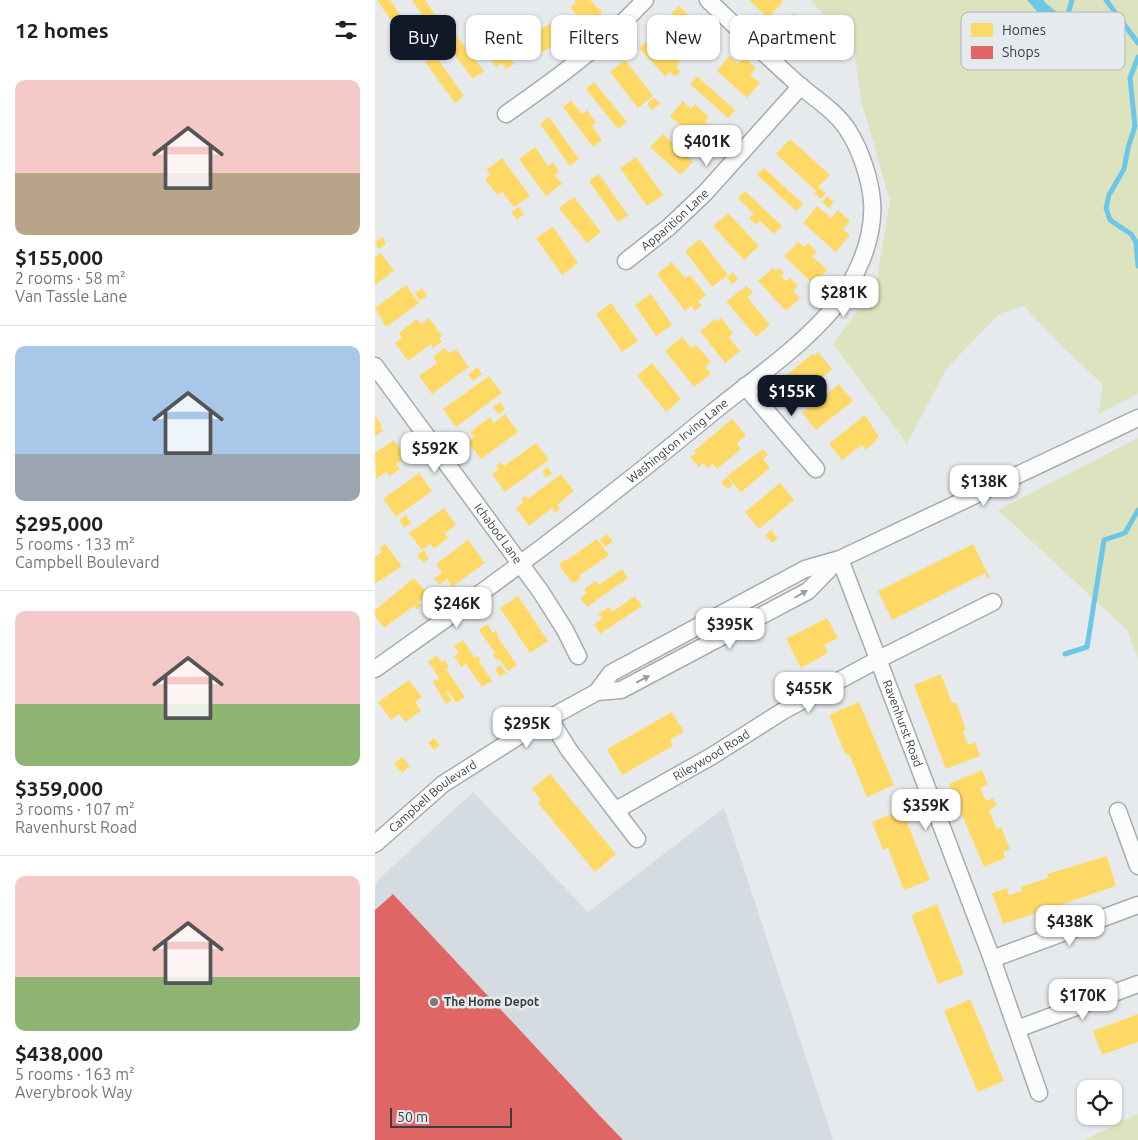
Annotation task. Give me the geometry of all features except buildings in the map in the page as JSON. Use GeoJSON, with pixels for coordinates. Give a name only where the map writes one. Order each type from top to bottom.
{"type":"FeatureCollection","features":[{"type":"Feature","properties":{"kind":"street"},"geometry":{"type":"LineString","coordinates":[[506,114],[557,79],[601,44],[645,0]]}},
{"type":"Feature","properties":{"kind":"street","name":"Washington Irving Lane"},"geometry":{"type":"LineString","coordinates":[[378,661],[521,563],[670,449],[800,340],[829,313],[857,272],[870,229],[872,202],[859,154],[849,131],[829,109],[801,86],[707,0]]}},
{"type":"Feature","properties":{"kind":"street","name":"Apparition Lane"},"geometry":{"type":"LineString","coordinates":[[626,261],[669,227],[705,194],[801,86]]}},
{"type":"Feature","properties":{"kind":"street","name":"Ichabod Lane"},"geometry":{"type":"LineString","coordinates":[[375,366],[521,563],[565,630],[578,656]]}},
{"type":"Feature","properties":{"kind":"street"},"geometry":{"type":"LineString","coordinates":[[745,386],[816,469]]}},
{"type":"Feature","properties":{"kind":"street","name":"Campbell Boulevard"},"geometry":{"type":"LineString","coordinates":[[375,844],[443,784],[549,718],[597,692],[611,674],[805,569],[840,559],[1138,418]]}},
{"type":"Feature","properties":{"kind":"street","name":"Ravenhurst Road"},"geometry":{"type":"LineString","coordinates":[[840,559],[992,959],[1039,1094]]}},
{"type":"Feature","properties":{"kind":"street","name":"Rileywood Road"},"geometry":{"type":"LineString","coordinates":[[616,810],[711,756],[783,711],[877,660],[993,602]]}},
{"type":"Feature","properties":{"kind":"street"},"geometry":{"type":"LineString","coordinates":[[549,718],[569,750],[637,839]]}},
{"type":"Feature","properties":{"kind":"street"},"geometry":{"type":"LineString","coordinates":[[1118,811],[1138,866]]}},
{"type":"Feature","properties":{"kind":"street"},"geometry":{"type":"LineString","coordinates":[[992,959],[1138,905]]}},
{"type":"Feature","properties":{"kind":"street"},"geometry":{"type":"LineString","coordinates":[[1017,1028],[1138,984]]}},
{"type":"Feature","properties":{"kind":"shaded area"},"geometry":{"type":"Polygon","coordinates":[[[473,792],[588,912],[724,808],[833,1140],[375,1140],[375,883],[473,792]]]}},
{"type":"Feature","properties":{"kind":"green space"},"geometry":{"type":"Polygon","coordinates":[[[811,0],[1138,0],[1138,394],[1098,414],[1103,385],[1049,334],[1024,306],[999,314],[947,368],[907,444],[833,344],[876,284],[890,201],[861,100],[854,50],[854,15],[824,15],[811,0]]]}},
{"type":"Feature","properties":{"kind":"green space"},"geometry":{"type":"Polygon","coordinates":[[[1138,438],[1138,659],[1127,630],[998,510],[1138,438]]]}},
{"type":"Feature","properties":{"kind":"green space"},"geometry":{"type":"Polygon","coordinates":[[[1138,1114],[1138,1140],[1084,1140],[1115,1125],[1122,1125],[1122,1122],[1138,1114]]]}},
{"type":"Feature","properties":{"kind":"water"},"geometry":{"type":"Polygon","coordinates":[[[1027,0],[1043,0],[1058,12],[1037,12],[1027,0]]]}},
{"type":"Feature","properties":{"kind":"waterway"},"geometry":{"type":"LineString","coordinates":[[1069,12],[1072,0]]}},
{"type":"Feature","properties":{"kind":"waterway"},"geometry":{"type":"LineString","coordinates":[[1106,0],[1115,12]]}},
{"type":"Feature","properties":{"kind":"waterway"},"geometry":{"type":"LineString","coordinates":[[1125,26],[1138,43]]}},
{"type":"Feature","properties":{"kind":"waterway"},"geometry":{"type":"LineString","coordinates":[[1138,57],[1130,78],[1135,126],[1124,169],[1109,195],[1106,208],[1110,220],[1131,234],[1136,242],[1138,266]]}},
{"type":"Feature","properties":{"kind":"waterway"},"geometry":{"type":"LineString","coordinates":[[1065,654],[1087,647],[1104,540],[1125,533],[1138,510]]}},
{"type":"Feature","properties":{"kind":"place","name":"The Home Depot"},"geometry":{"type":"Point","coordinates":[434,1002]}}]}
